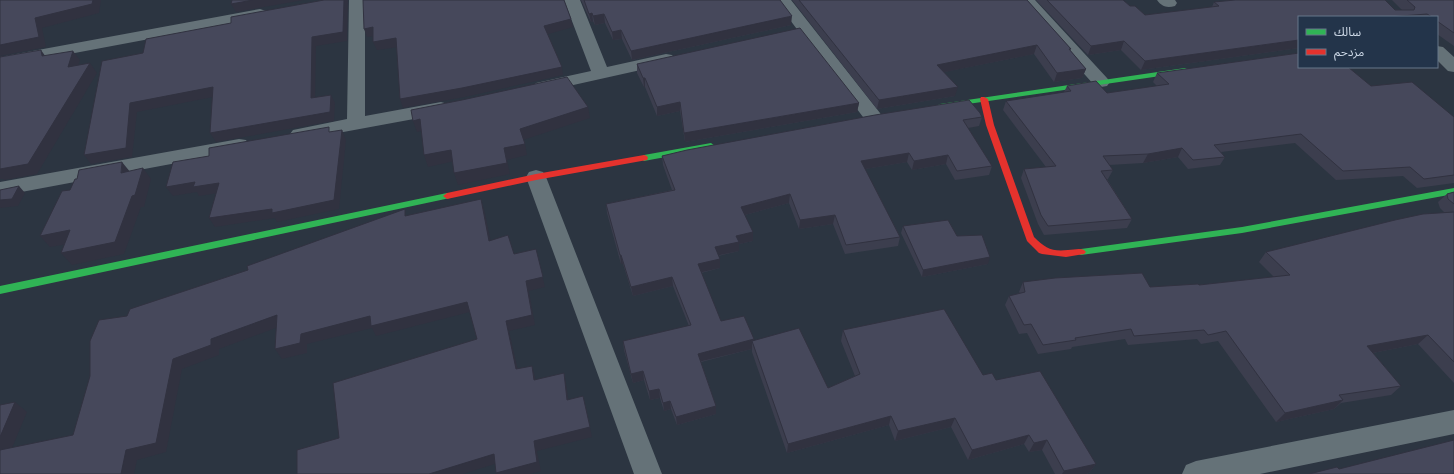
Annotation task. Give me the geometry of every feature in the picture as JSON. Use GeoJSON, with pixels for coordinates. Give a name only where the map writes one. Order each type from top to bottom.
{"type":"FeatureCollection","features":[{"type":"Feature","properties":{"kind":"street"},"geometry":{"type":"LineString","coordinates":[[356,124],[357,0]]}},
{"type":"Feature","properties":{"kind":"street"},"geometry":{"type":"LineString","coordinates":[[572,0],[601,74]]}},
{"type":"Feature","properties":{"kind":"street"},"geometry":{"type":"LineString","coordinates":[[783,0],[796,30],[873,117]]}},
{"type":"Feature","properties":{"kind":"street"},"geometry":{"type":"LineString","coordinates":[[1026,0],[1101,82]]}},
{"type":"Feature","properties":{"kind":"street"},"geometry":{"type":"LineString","coordinates":[[0,62],[275,12]]}},
{"type":"Feature","properties":{"kind":"street"},"geometry":{"type":"LineString","coordinates":[[1438,52],[1454,67]]}},
{"type":"Feature","properties":{"kind":"street"},"geometry":{"type":"LineString","coordinates":[[526,90],[679,56]]}},
{"type":"Feature","properties":{"kind":"street"},"geometry":{"type":"LineString","coordinates":[[932,108],[1192,69]]}},
{"type":"Feature","properties":{"kind":"street"},"geometry":{"type":"LineString","coordinates":[[984,99],[990,125],[1030,239],[1042,251],[1066,254],[1242,230],[1454,191]]}},
{"type":"Feature","properties":{"kind":"street"},"geometry":{"type":"LineString","coordinates":[[286,137],[457,105]]}},
{"type":"Feature","properties":{"kind":"street"},"geometry":{"type":"LineString","coordinates":[[0,189],[255,142]]}},
{"type":"Feature","properties":{"kind":"street"},"geometry":{"type":"LineString","coordinates":[[0,290],[536,177],[724,144]]}},
{"type":"Feature","properties":{"kind":"street"},"geometry":{"type":"LineString","coordinates":[[536,177],[648,474]]}},
{"type":"Feature","properties":{"kind":"street"},"geometry":{"type":"LineString","coordinates":[[1196,474],[1454,422]]}},
{"type":"Feature","properties":{"kind":"building"},"geometry":{"type":"Polygon","coordinates":[[[0,0],[93,0],[92,4],[35,18],[39,37],[0,45],[0,0]]]}},
{"type":"Feature","properties":{"kind":"building"},"geometry":{"type":"Polygon","coordinates":[[[232,0],[253,0],[231,4],[232,0]]]}},
{"type":"Feature","properties":{"kind":"building"},"geometry":{"type":"Polygon","coordinates":[[[324,0],[344,0],[343,32],[312,37],[311,98],[331,95],[330,112],[210,133],[213,87],[130,103],[126,148],[84,155],[102,61],[143,53],[146,39],[231,23],[231,17],[324,0]]]}},
{"type":"Feature","properties":{"kind":"building"},"geometry":{"type":"Polygon","coordinates":[[[363,0],[564,0],[571,19],[544,26],[562,67],[462,88],[400,99],[396,38],[373,42],[373,27],[364,29],[363,0]]]}},
{"type":"Feature","properties":{"kind":"building"},"geometry":{"type":"Polygon","coordinates":[[[584,0],[780,0],[792,16],[631,51],[621,30],[612,32],[604,14],[593,16],[592,13],[589,14],[584,0]]]}},
{"type":"Feature","properties":{"kind":"building"},"geometry":{"type":"Polygon","coordinates":[[[799,0],[1027,0],[1071,49],[1069,49],[1086,69],[1057,73],[1037,45],[937,65],[958,87],[879,100],[799,0]]]}},
{"type":"Feature","properties":{"kind":"building"},"geometry":{"type":"Polygon","coordinates":[[[1047,0],[1123,0],[1130,6],[1135,6],[1145,15],[1219,6],[1214,2],[1235,0],[1385,0],[1395,10],[1414,10],[1415,7],[1407,0],[1454,0],[1454,33],[1438,22],[1438,16],[1430,16],[1427,14],[1401,16],[1298,16],[1298,40],[1145,61],[1124,41],[1091,46],[1047,0]]]}},
{"type":"Feature","properties":{"kind":"building"},"geometry":{"type":"Polygon","coordinates":[[[800,28],[859,103],[684,133],[680,102],[657,107],[645,78],[643,78],[637,64],[800,28]]]}},
{"type":"Feature","properties":{"kind":"building"},"geometry":{"type":"Polygon","coordinates":[[[41,50],[42,56],[73,51],[68,67],[90,63],[28,164],[0,169],[0,57],[41,50]]]}},
{"type":"Feature","properties":{"kind":"building"},"geometry":{"type":"Polygon","coordinates":[[[1298,53],[1298,68],[1349,68],[1371,86],[1412,82],[1454,117],[1454,175],[1424,179],[1410,167],[1343,171],[1301,134],[1214,145],[1225,157],[1193,160],[1182,148],[1148,154],[1103,156],[1113,170],[1101,171],[1132,219],[1048,226],[1041,215],[1024,169],[1056,166],[1006,101],[1071,91],[1067,86],[1096,81],[1107,93],[1169,84],[1157,73],[1298,53]]]}},
{"type":"Feature","properties":{"kind":"building"},"geometry":{"type":"Polygon","coordinates":[[[567,77],[588,107],[520,129],[525,144],[504,148],[507,163],[454,173],[451,150],[424,155],[420,119],[413,121],[411,110],[567,77]]]}},
{"type":"Feature","properties":{"kind":"building"},"geometry":{"type":"Polygon","coordinates":[[[969,100],[982,117],[963,120],[992,166],[957,171],[948,155],[914,161],[909,153],[861,161],[900,237],[846,245],[835,215],[800,220],[790,194],[741,207],[753,232],[736,236],[739,242],[715,247],[720,259],[698,264],[721,321],[744,316],[754,339],[698,354],[716,406],[676,417],[670,401],[663,403],[659,389],[649,391],[643,371],[631,374],[623,341],[691,325],[672,277],[631,287],[620,255],[606,204],[675,190],[662,156],[875,115],[969,100]]]}},
{"type":"Feature","properties":{"kind":"building"},"geometry":{"type":"Polygon","coordinates":[[[329,127],[329,132],[342,130],[334,200],[272,213],[272,209],[209,218],[219,183],[193,187],[195,182],[166,187],[173,162],[209,156],[209,148],[329,127]]]}},
{"type":"Feature","properties":{"kind":"building"},"geometry":{"type":"Polygon","coordinates":[[[122,162],[121,173],[143,168],[135,195],[132,196],[115,242],[61,253],[70,230],[40,236],[62,191],[70,190],[75,179],[77,179],[79,170],[122,162]]]}},
{"type":"Feature","properties":{"kind":"building"},"geometry":{"type":"Polygon","coordinates":[[[19,186],[12,199],[0,200],[0,190],[19,186]]]}},
{"type":"Feature","properties":{"kind":"building"},"geometry":{"type":"Polygon","coordinates":[[[1454,192],[1454,204],[1448,199],[1447,194],[1454,192]]]}},
{"type":"Feature","properties":{"kind":"building"},"geometry":{"type":"Polygon","coordinates":[[[481,199],[489,241],[508,235],[514,254],[536,249],[543,277],[526,281],[532,315],[506,321],[516,369],[532,366],[534,380],[564,373],[567,400],[583,396],[590,427],[534,441],[537,462],[496,473],[494,454],[429,474],[297,474],[297,450],[339,438],[333,383],[477,339],[467,302],[371,326],[370,316],[301,334],[300,343],[275,349],[277,315],[211,339],[211,345],[173,359],[156,443],[126,450],[121,474],[0,474],[0,450],[73,435],[90,376],[90,341],[99,320],[127,316],[130,309],[248,270],[247,266],[405,209],[405,216],[481,199]]]}},
{"type":"Feature","properties":{"kind":"building"},"geometry":{"type":"Polygon","coordinates":[[[1454,212],[1454,362],[1428,335],[1367,346],[1401,386],[1339,395],[1343,400],[1285,413],[1226,331],[1208,335],[1204,330],[1134,336],[1131,329],[1043,345],[1031,324],[1024,325],[1009,296],[1025,292],[1023,282],[1055,278],[1142,273],[1150,287],[1199,285],[1290,275],[1266,252],[1423,214],[1454,212]]]}},
{"type":"Feature","properties":{"kind":"building"},"geometry":{"type":"Polygon","coordinates":[[[948,220],[957,236],[982,235],[990,257],[923,270],[903,226],[948,220]]]}},
{"type":"Feature","properties":{"kind":"building"},"geometry":{"type":"Polygon","coordinates":[[[944,309],[983,375],[992,373],[996,380],[1040,371],[1096,464],[1064,471],[1047,440],[1034,443],[1029,435],[972,450],[955,418],[898,431],[891,416],[788,444],[752,341],[799,328],[828,388],[860,374],[843,330],[944,309]]]}},
{"type":"Feature","properties":{"kind":"building"},"geometry":{"type":"Polygon","coordinates":[[[15,402],[0,437],[0,405],[15,402]]]}},
{"type":"Feature","properties":{"kind":"building"},"geometry":{"type":"Polygon","coordinates":[[[1454,440],[1454,474],[1309,474],[1337,467],[1339,469],[1454,440]]]}},
{"type":"Feature","properties":{"kind":"traffic: fast"},"geometry":{"type":"LineString","coordinates":[[940,106],[1185,70]]}},
{"type":"Feature","properties":{"kind":"traffic: fast"},"geometry":{"type":"LineString","coordinates":[[644,158],[711,146]]}},
{"type":"Feature","properties":{"kind":"traffic: fast"},"geometry":{"type":"LineString","coordinates":[[1081,252],[1242,230],[1454,191]]}},
{"type":"Feature","properties":{"kind":"traffic: fast"},"geometry":{"type":"LineString","coordinates":[[0,290],[447,196]]}},
{"type":"Feature","properties":{"kind":"traffic: jam"},"geometry":{"type":"LineString","coordinates":[[984,99],[990,125],[1030,239],[1042,251],[1066,254],[1081,252]]}},
{"type":"Feature","properties":{"kind":"traffic: jam"},"geometry":{"type":"LineString","coordinates":[[447,196],[536,177],[644,158]]}}]}
